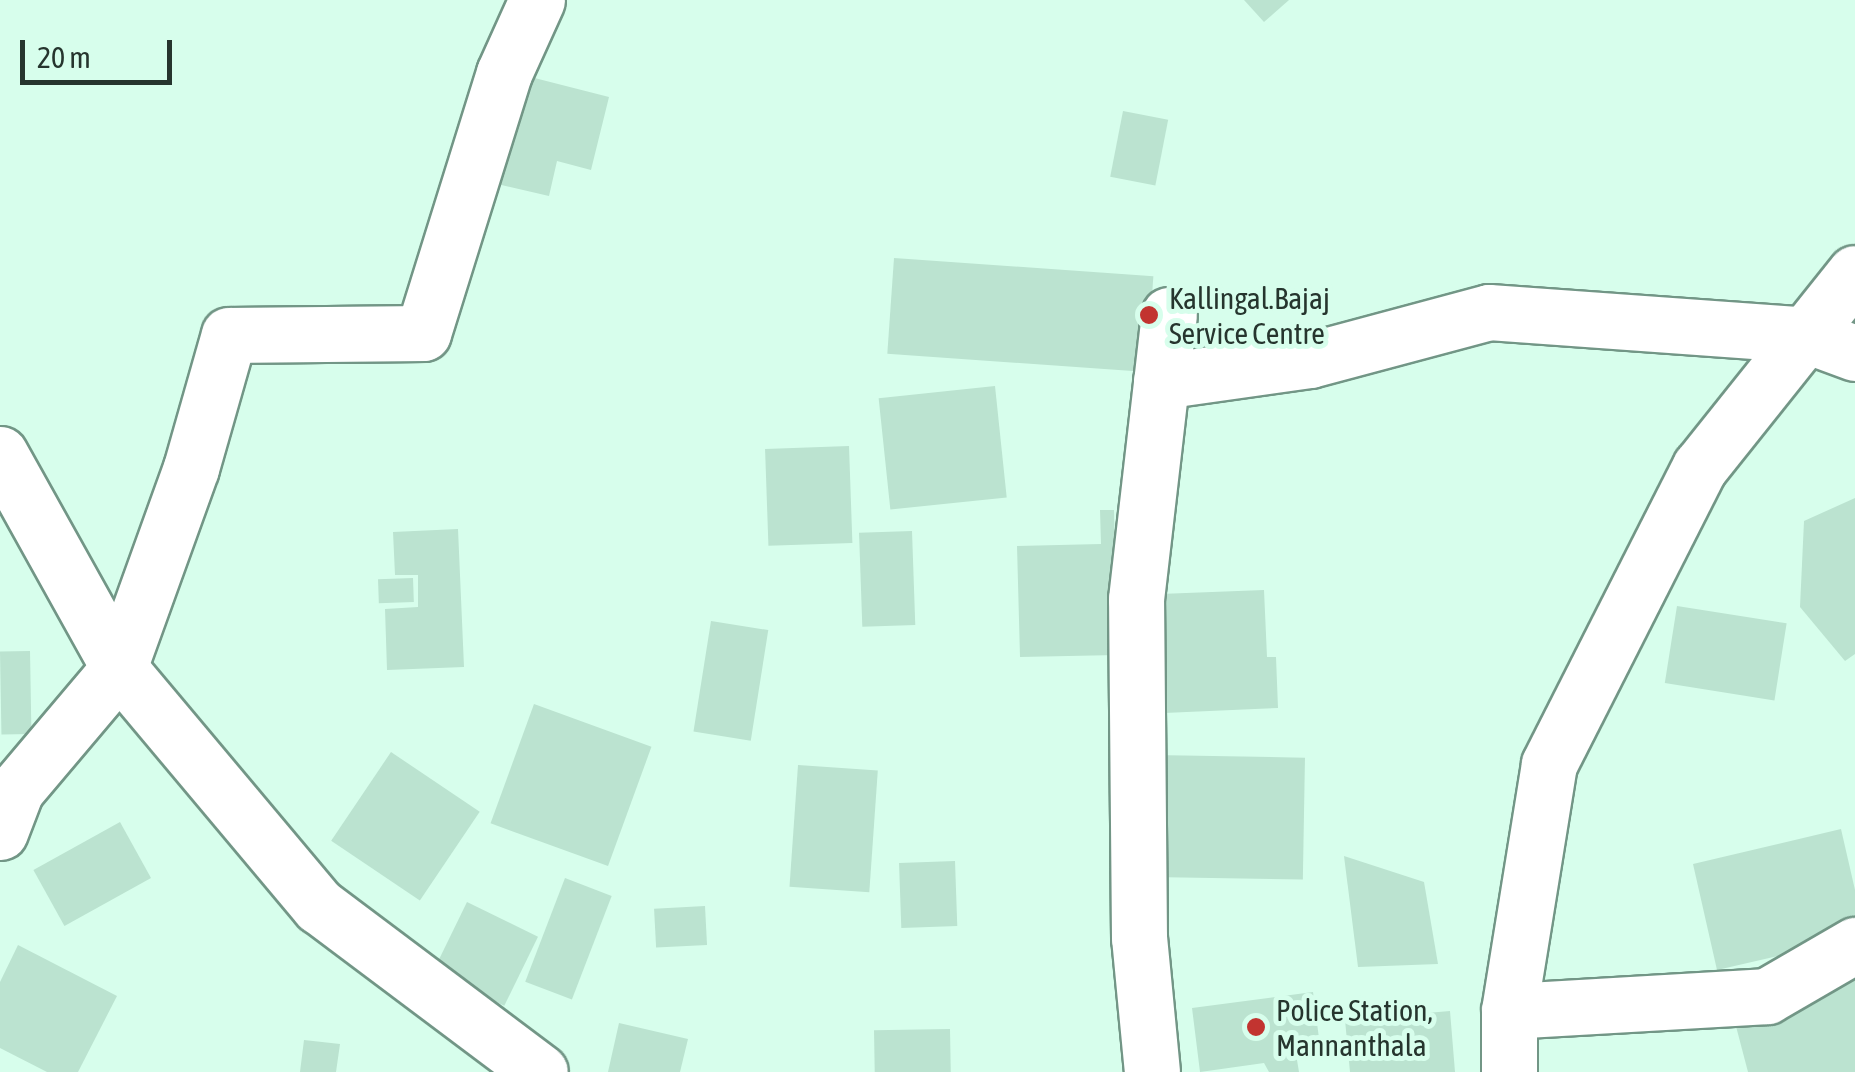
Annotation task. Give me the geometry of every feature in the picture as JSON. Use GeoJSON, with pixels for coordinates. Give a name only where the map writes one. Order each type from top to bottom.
{"type":"FeatureCollection","features":[{"type":"Feature","properties":{"kind":"street"},"geometry":{"type":"LineString","coordinates":[[0,832],[16,790],[119,668],[191,468],[229,335],[424,334],[504,73],[538,0]]}},
{"type":"Feature","properties":{"kind":"street"},"geometry":{"type":"LineString","coordinates":[[1509,1072],[1509,1012],[1549,764],[1700,467],[1830,344],[1855,273]]}},
{"type":"Feature","properties":{"kind":"street"},"geometry":{"type":"LineString","coordinates":[[1162,381],[1310,360],[1489,312],[1830,344]]}},
{"type":"Feature","properties":{"kind":"street"},"geometry":{"type":"LineString","coordinates":[[1152,1072],[1139,938],[1136,599],[1168,315]]}},
{"type":"Feature","properties":{"kind":"street"},"geometry":{"type":"LineString","coordinates":[[0,454],[119,668],[320,906],[540,1072]]}},
{"type":"Feature","properties":{"kind":"street"},"geometry":{"type":"LineString","coordinates":[[1509,1012],[1767,996],[1855,944]]}},
{"type":"Feature","properties":{"kind":"building"},"geometry":{"type":"Polygon","coordinates":[[[1244,0],[1289,0],[1264,22],[1244,0]]]}},
{"type":"Feature","properties":{"kind":"building"},"geometry":{"type":"Polygon","coordinates":[[[511,72],[609,97],[591,170],[557,161],[549,196],[484,181],[511,72]]]}},
{"type":"Feature","properties":{"kind":"building"},"geometry":{"type":"Polygon","coordinates":[[[1123,111],[1168,120],[1155,186],[1110,177],[1123,111]]]}},
{"type":"Feature","properties":{"kind":"building"},"geometry":{"type":"Polygon","coordinates":[[[894,258],[1153,276],[1147,372],[887,354],[894,258]]]}},
{"type":"Feature","properties":{"kind":"building"},"geometry":{"type":"Polygon","coordinates":[[[995,386],[1007,497],[890,510],[879,398],[995,386]]]}},
{"type":"Feature","properties":{"kind":"building"},"geometry":{"type":"Polygon","coordinates":[[[849,446],[852,543],[768,546],[765,449],[849,446]]]}},
{"type":"Feature","properties":{"kind":"building"},"geometry":{"type":"Polygon","coordinates":[[[1855,498],[1855,654],[1845,661],[1800,607],[1804,521],[1855,498]]]}},
{"type":"Feature","properties":{"kind":"building"},"geometry":{"type":"Polygon","coordinates":[[[1100,510],[1114,510],[1117,655],[1020,657],[1017,546],[1101,544],[1100,510]]]}},
{"type":"Feature","properties":{"kind":"building"},"geometry":{"type":"Polygon","coordinates":[[[458,529],[464,667],[387,670],[385,609],[418,607],[418,575],[395,575],[393,532],[458,529]]]}},
{"type":"Feature","properties":{"kind":"building"},"geometry":{"type":"Polygon","coordinates":[[[912,531],[915,625],[862,627],[859,533],[912,531]]]}},
{"type":"Feature","properties":{"kind":"building"},"geometry":{"type":"Polygon","coordinates":[[[413,578],[414,602],[379,603],[378,579],[413,578]]]}},
{"type":"Feature","properties":{"kind":"building"},"geometry":{"type":"Polygon","coordinates":[[[1264,590],[1267,657],[1276,657],[1278,708],[1164,713],[1160,594],[1264,590]]]}},
{"type":"Feature","properties":{"kind":"building"},"geometry":{"type":"Polygon","coordinates":[[[1677,606],[1787,623],[1774,700],[1665,683],[1677,606]]]}},
{"type":"Feature","properties":{"kind":"building"},"geometry":{"type":"Polygon","coordinates":[[[711,621],[768,630],[751,741],[693,732],[711,621]]]}},
{"type":"Feature","properties":{"kind":"building"},"geometry":{"type":"Polygon","coordinates":[[[30,651],[31,734],[1,735],[0,652],[30,651]]]}},
{"type":"Feature","properties":{"kind":"building"},"geometry":{"type":"Polygon","coordinates":[[[534,704],[651,747],[608,866],[491,823],[534,704]]]}},
{"type":"Feature","properties":{"kind":"building"},"geometry":{"type":"Polygon","coordinates":[[[391,752],[480,812],[420,901],[331,841],[391,752]]]}},
{"type":"Feature","properties":{"kind":"building"},"geometry":{"type":"Polygon","coordinates":[[[1154,755],[1305,758],[1303,880],[1152,877],[1154,755]]]}},
{"type":"Feature","properties":{"kind":"building"},"geometry":{"type":"Polygon","coordinates":[[[798,765],[878,771],[869,892],[789,887],[798,765]]]}},
{"type":"Feature","properties":{"kind":"building"},"geometry":{"type":"Polygon","coordinates":[[[120,822],[151,878],[64,926],[33,870],[120,822]]]}},
{"type":"Feature","properties":{"kind":"building"},"geometry":{"type":"Polygon","coordinates":[[[1841,829],[1855,890],[1855,938],[1717,970],[1693,864],[1841,829]]]}},
{"type":"Feature","properties":{"kind":"building"},"geometry":{"type":"Polygon","coordinates":[[[1344,856],[1424,882],[1438,964],[1358,967],[1344,856]]]}},
{"type":"Feature","properties":{"kind":"building"},"geometry":{"type":"Polygon","coordinates":[[[955,861],[957,926],[901,928],[899,863],[955,861]]]}},
{"type":"Feature","properties":{"kind":"building"},"geometry":{"type":"Polygon","coordinates":[[[565,878],[612,896],[572,1000],[525,982],[565,878]]]}},
{"type":"Feature","properties":{"kind":"building"},"geometry":{"type":"Polygon","coordinates":[[[467,902],[538,937],[504,1006],[433,971],[467,902]]]}},
{"type":"Feature","properties":{"kind":"building"},"geometry":{"type":"Polygon","coordinates":[[[705,906],[707,945],[656,948],[654,909],[705,906]]]}},
{"type":"Feature","properties":{"kind":"building"},"geometry":{"type":"Polygon","coordinates":[[[18,945],[117,996],[78,1072],[47,1072],[0,1048],[0,982],[18,945]]]}},
{"type":"Feature","properties":{"kind":"building"},"geometry":{"type":"Polygon","coordinates":[[[1855,978],[1855,1072],[1748,1072],[1732,1011],[1855,978]]]}},
{"type":"Feature","properties":{"kind":"building","name":"Police Station, Mannanthala"},"geometry":{"type":"Polygon","coordinates":[[[1313,992],[1320,1046],[1297,1060],[1299,1072],[1269,1072],[1264,1063],[1200,1072],[1192,1008],[1313,992]]]}},
{"type":"Feature","properties":{"kind":"building"},"geometry":{"type":"Polygon","coordinates":[[[1450,1011],[1455,1072],[1350,1072],[1345,1020],[1450,1011]]]}},
{"type":"Feature","properties":{"kind":"building"},"geometry":{"type":"Polygon","coordinates":[[[619,1023],[688,1039],[680,1072],[608,1072],[619,1023]]]}},
{"type":"Feature","properties":{"kind":"building"},"geometry":{"type":"Polygon","coordinates":[[[950,1029],[951,1072],[875,1072],[874,1030],[950,1029]]]}},
{"type":"Feature","properties":{"kind":"building"},"geometry":{"type":"Polygon","coordinates":[[[304,1040],[340,1044],[336,1072],[300,1072],[304,1040]]]}},
{"type":"Feature","properties":{"kind":"place","name":"Kallingal.Bajaj Service Centre"},"geometry":{"type":"Point","coordinates":[1149,315]}},
{"type":"Feature","properties":{"kind":"place","name":"Police Station, Mannanthala"},"geometry":{"type":"Point","coordinates":[1256,1027]}}]}
